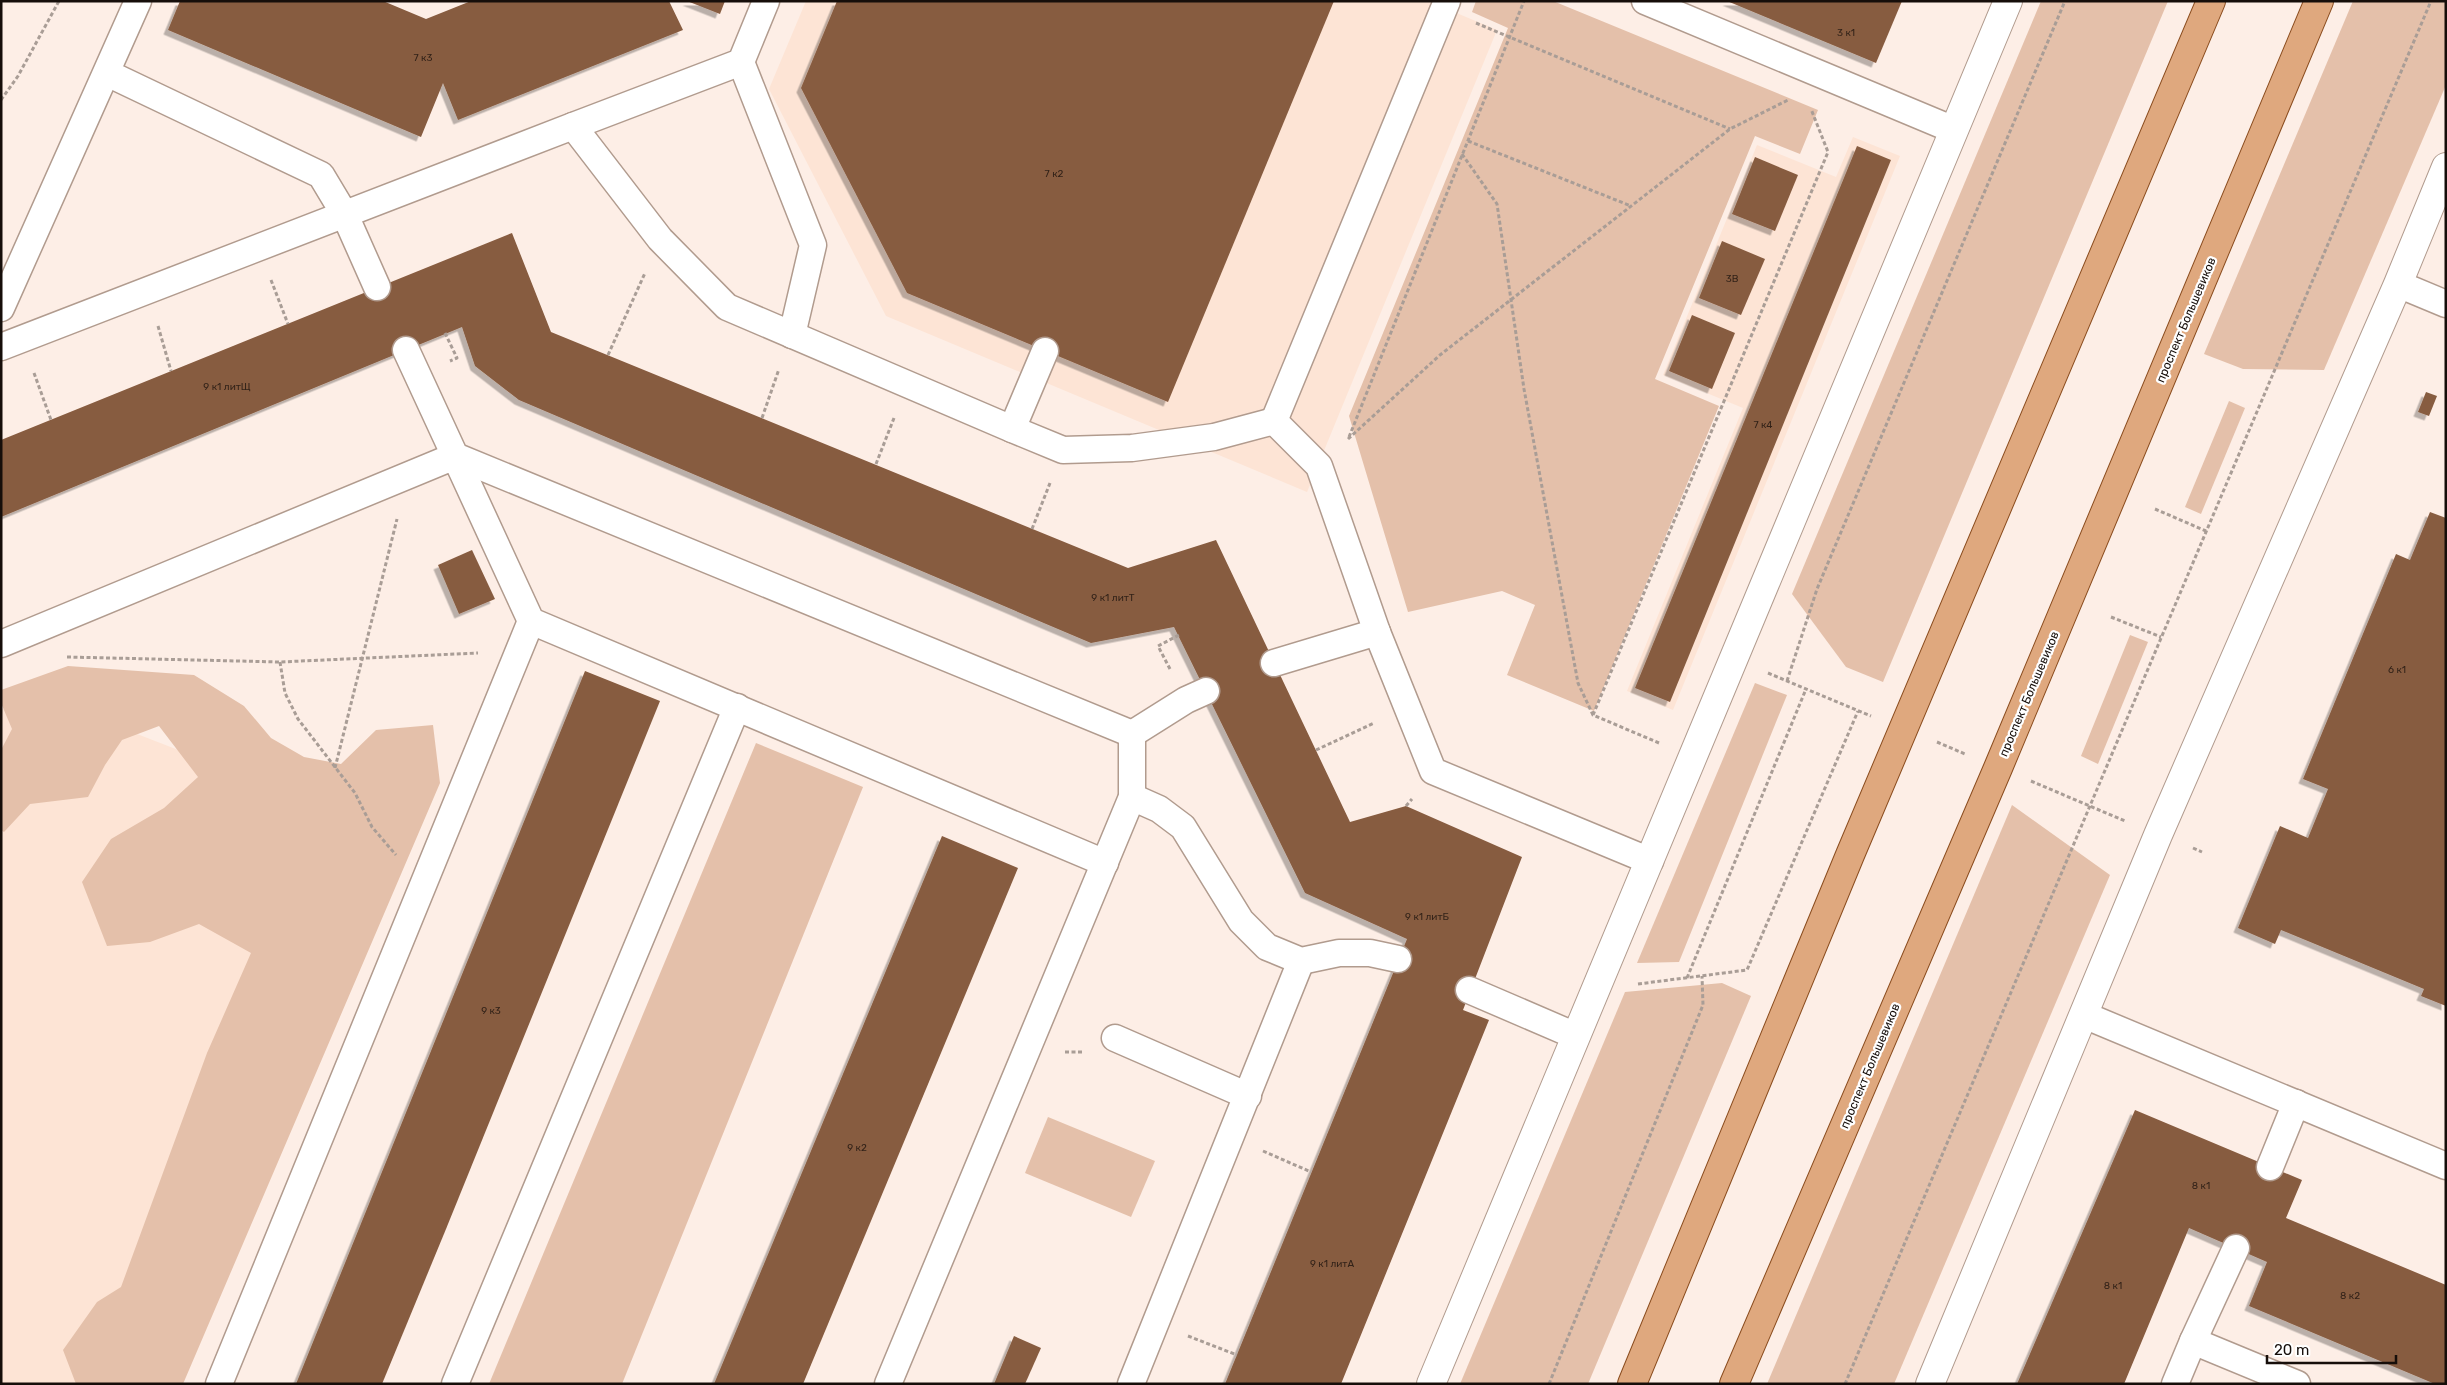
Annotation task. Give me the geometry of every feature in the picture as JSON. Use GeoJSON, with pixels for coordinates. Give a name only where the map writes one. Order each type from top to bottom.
{"type":"FeatureCollection","features":[{"type":"Feature","properties":{"kind":"main road"},"geometry":{"type":"LineString","coordinates":[[1632,1384],[1903,728],[2211,1]]}},
{"type":"Feature","properties":{"kind":"main road","name":"проспект Большевиков"},"geometry":{"type":"LineString","coordinates":[[1734,1384],[1998,768],[2319,1]]}},
{"type":"Feature","properties":{"kind":"street"},"geometry":{"type":"LineString","coordinates":[[1431,1384],[2008,1]]}},
{"type":"Feature","properties":{"kind":"street"},"geometry":{"type":"LineString","coordinates":[[1930,1384],[2158,835],[2398,284],[2446,166]]}},
{"type":"Feature","properties":{"kind":"lane"},"geometry":{"type":"LineString","coordinates":[[1,308],[138,1]]}},
{"type":"Feature","properties":{"kind":"lane"},"geometry":{"type":"LineString","coordinates":[[766,1],[742,62],[813,245],[792,335]]}},
{"type":"Feature","properties":{"kind":"lane"},"geometry":{"type":"LineString","coordinates":[[1645,1],[1808,82],[1954,130]]}},
{"type":"Feature","properties":{"kind":"lane"},"geometry":{"type":"LineString","coordinates":[[1274,421],[1445,5]]}},
{"type":"Feature","properties":{"kind":"lane"},"geometry":{"type":"LineString","coordinates":[[11,343],[742,62]]}},
{"type":"Feature","properties":{"kind":"lane"},"geometry":{"type":"LineString","coordinates":[[106,73],[321,175],[345,214],[377,287]]}},
{"type":"Feature","properties":{"kind":"lane"},"geometry":{"type":"LineString","coordinates":[[573,126],[660,239],[727,307],[1012,429],[1063,450],[1132,448],[1214,436],[1274,421]]}},
{"type":"Feature","properties":{"kind":"lane"},"geometry":{"type":"LineString","coordinates":[[2398,284],[2446,304]]}},
{"type":"Feature","properties":{"kind":"lane"},"geometry":{"type":"LineString","coordinates":[[406,350],[531,621],[1105,863]]}},
{"type":"Feature","properties":{"kind":"lane"},"geometry":{"type":"LineString","coordinates":[[1012,429],[1045,351]]}},
{"type":"Feature","properties":{"kind":"lane"},"geometry":{"type":"LineString","coordinates":[[1274,421],[1319,466],[1377,632],[1433,771],[1650,861]]}},
{"type":"Feature","properties":{"kind":"lane"},"geometry":{"type":"LineString","coordinates":[[1,644],[455,456],[1132,734]]}},
{"type":"Feature","properties":{"kind":"lane"},"geometry":{"type":"LineString","coordinates":[[219,1384],[531,621]]}},
{"type":"Feature","properties":{"kind":"lane"},"geometry":{"type":"LineString","coordinates":[[1274,663],[1377,632]]}},
{"type":"Feature","properties":{"kind":"lane"},"geometry":{"type":"LineString","coordinates":[[1132,734],[1196,696]]}},
{"type":"Feature","properties":{"kind":"lane"},"geometry":{"type":"LineString","coordinates":[[455,1384],[737,708]]}},
{"type":"Feature","properties":{"kind":"lane"},"geometry":{"type":"LineString","coordinates":[[888,1384],[1132,796],[1132,734]]}},
{"type":"Feature","properties":{"kind":"lane"},"geometry":{"type":"LineString","coordinates":[[1132,796],[1159,809],[1183,827],[1241,921],[1267,947],[1301,961],[1339,953],[1370,953],[1398,959]]}},
{"type":"Feature","properties":{"kind":"lane"},"geometry":{"type":"LineString","coordinates":[[1131,1384],[1232,1138],[1301,961]]}},
{"type":"Feature","properties":{"kind":"lane"},"geometry":{"type":"LineString","coordinates":[[1469,990],[1576,1036]]}},
{"type":"Feature","properties":{"kind":"lane"},"geometry":{"type":"LineString","coordinates":[[2084,1015],[2446,1166]]}},
{"type":"Feature","properties":{"kind":"lane"},"geometry":{"type":"LineString","coordinates":[[1115,1038],[1248,1096]]}},
{"type":"Feature","properties":{"kind":"lane"},"geometry":{"type":"LineString","coordinates":[[2270,1167],[2296,1103]]}},
{"type":"Feature","properties":{"kind":"lane"},"geometry":{"type":"LineString","coordinates":[[2175,1384],[2236,1248]]}},
{"type":"Feature","properties":{"kind":"lane"},"geometry":{"type":"LineString","coordinates":[[2193,1341],[2297,1384]]}},
{"type":"Feature","properties":{"kind":"path"},"geometry":{"type":"LineString","coordinates":[[1,100],[18,76],[59,1]]}},
{"type":"Feature","properties":{"kind":"path"},"geometry":{"type":"LineString","coordinates":[[1348,439],[1524,1]]}},
{"type":"Feature","properties":{"kind":"path"},"geometry":{"type":"LineString","coordinates":[[1787,681],[1817,588],[2065,1]]}},
{"type":"Feature","properties":{"kind":"path"},"geometry":{"type":"LineString","coordinates":[[1845,1384],[2432,1]]}},
{"type":"Feature","properties":{"kind":"path"},"geometry":{"type":"LineString","coordinates":[[1445,5],[1510,37],[1730,129]]}},
{"type":"Feature","properties":{"kind":"path"},"geometry":{"type":"LineString","coordinates":[[1319,466],[1440,356],[1511,300],[1730,129],[1808,82],[1828,152],[1593,715]]}},
{"type":"Feature","properties":{"kind":"path"},"geometry":{"type":"LineString","coordinates":[[1468,140],[1631,206]]}},
{"type":"Feature","properties":{"kind":"path"},"geometry":{"type":"LineString","coordinates":[[1462,154],[1497,204],[1524,389],[1578,682],[1593,715],[1662,745]]}},
{"type":"Feature","properties":{"kind":"path"},"geometry":{"type":"LineString","coordinates":[[608,355],[660,239]]}},
{"type":"Feature","properties":{"kind":"path"},"geometry":{"type":"LineString","coordinates":[[259,247],[288,324]]}},
{"type":"Feature","properties":{"kind":"path"},"geometry":{"type":"LineString","coordinates":[[148,290],[172,371]]}},
{"type":"Feature","properties":{"kind":"path"},"geometry":{"type":"LineString","coordinates":[[762,418],[792,335]]}},
{"type":"Feature","properties":{"kind":"path"},"geometry":{"type":"LineString","coordinates":[[11,343],[51,420]]}},
{"type":"Feature","properties":{"kind":"path"},"geometry":{"type":"LineString","coordinates":[[876,464],[908,384]]}},
{"type":"Feature","properties":{"kind":"path"},"geometry":{"type":"LineString","coordinates":[[1032,529],[1063,450]]}},
{"type":"Feature","properties":{"kind":"path"},"geometry":{"type":"LineString","coordinates":[[335,768],[408,476]]}},
{"type":"Feature","properties":{"kind":"path"},"geometry":{"type":"LineString","coordinates":[[2155,510],[2206,530]]}},
{"type":"Feature","properties":{"kind":"path"},"geometry":{"type":"LineString","coordinates":[[2110,617],[2161,637]]}},
{"type":"Feature","properties":{"kind":"path"},"geometry":{"type":"LineString","coordinates":[[1179,635],[1158,646],[1196,696]]}},
{"type":"Feature","properties":{"kind":"path"},"geometry":{"type":"LineString","coordinates":[[65,657],[280,662],[362,656],[519,652]]}},
{"type":"Feature","properties":{"kind":"path"},"geometry":{"type":"LineString","coordinates":[[1734,660],[2202,852]]}},
{"type":"Feature","properties":{"kind":"path"},"geometry":{"type":"LineString","coordinates":[[280,662],[286,693],[298,719],[354,793],[372,827],[423,886]]}},
{"type":"Feature","properties":{"kind":"path"},"geometry":{"type":"LineString","coordinates":[[1687,978],[1806,689]]}},
{"type":"Feature","properties":{"kind":"path"},"geometry":{"type":"LineString","coordinates":[[1316,750],[1407,707]]}},
{"type":"Feature","properties":{"kind":"path"},"geometry":{"type":"LineString","coordinates":[[1597,989],[1747,970],[1858,710]]}},
{"type":"Feature","properties":{"kind":"path"},"geometry":{"type":"LineString","coordinates":[[1548,1384],[1704,1005],[1702,976]]}},
{"type":"Feature","properties":{"kind":"path"},"geometry":{"type":"LineString","coordinates":[[1027,1052],[1090,1052],[1115,1038]]}},
{"type":"Feature","properties":{"kind":"path"},"geometry":{"type":"LineString","coordinates":[[1232,1138],[1311,1172]]}},
{"type":"Feature","properties":{"kind":"path"},"geometry":{"type":"LineString","coordinates":[[1156,1323],[1236,1355]]}},
{"type":"Feature","properties":{"kind":"shaded area"},"geometry":{"type":"Polygon","coordinates":[[[806,1],[1428,1],[1497,30],[1307,492],[886,316],[769,89],[806,1]]]}},
{"type":"Feature","properties":{"kind":"shaded area"},"geometry":{"type":"Polygon","coordinates":[[[1476,1],[1553,1],[1818,110],[1800,154],[1755,136],[1655,379],[1719,406],[1594,711],[1507,675],[1535,605],[1502,591],[1408,612],[1349,416],[1508,28],[1472,12],[1476,1]]]}},
{"type":"Feature","properties":{"kind":"shaded area"},"geometry":{"type":"Polygon","coordinates":[[[2041,1],[2168,1],[1883,682],[1846,667],[1792,594],[2041,1]]]}},
{"type":"Feature","properties":{"kind":"shaded area"},"geometry":{"type":"Polygon","coordinates":[[[2353,1],[2446,1],[2446,85],[2324,370],[2243,369],[2204,354],[2353,1]]]}},
{"type":"Feature","properties":{"kind":"shaded area"},"geometry":{"type":"Polygon","coordinates":[[[1853,137],[1900,156],[1673,710],[1627,691],[1743,408],[1663,375],[1757,145],[1836,177],[1853,137]]]}},
{"type":"Feature","properties":{"kind":"shaded area"},"geometry":{"type":"Polygon","coordinates":[[[2229,401],[2245,408],[2201,514],[2185,507],[2229,401]]]}},
{"type":"Feature","properties":{"kind":"shaded area"},"geometry":{"type":"Polygon","coordinates":[[[2130,635],[2148,642],[2098,764],[2081,756],[2130,635]]]}},
{"type":"Feature","properties":{"kind":"shaded area"},"geometry":{"type":"Polygon","coordinates":[[[68,666],[194,675],[244,706],[271,738],[304,757],[341,764],[376,730],[433,725],[440,783],[183,1384],[76,1384],[63,1350],[97,1302],[121,1287],[207,1053],[251,953],[199,924],[150,942],[107,946],[82,882],[111,839],[164,808],[198,777],[159,726],[122,740],[105,765],[88,797],[30,804],[4,832],[1,830],[1,750],[12,729],[1,703],[1,690],[68,666]]]}},
{"type":"Feature","properties":{"kind":"shaded area"},"geometry":{"type":"Polygon","coordinates":[[[1755,683],[1787,695],[1679,962],[1637,963],[1755,683]]]}},
{"type":"Feature","properties":{"kind":"shaded area"},"geometry":{"type":"Polygon","coordinates":[[[65,706],[338,812],[100,1384],[1,1384],[1,709],[65,706]]]}},
{"type":"Feature","properties":{"kind":"shaded area"},"geometry":{"type":"Polygon","coordinates":[[[756,743],[863,787],[622,1384],[489,1384],[756,743]]]}},
{"type":"Feature","properties":{"kind":"shaded area"},"geometry":{"type":"Polygon","coordinates":[[[2012,805],[2110,875],[1894,1384],[1767,1384],[2012,805]]]}},
{"type":"Feature","properties":{"kind":"shaded area"},"geometry":{"type":"Polygon","coordinates":[[[1722,983],[1751,996],[1588,1384],[1460,1384],[1625,992],[1722,983]]]}},
{"type":"Feature","properties":{"kind":"shaded area"},"geometry":{"type":"Polygon","coordinates":[[[1048,1117],[1155,1161],[1131,1217],[1025,1173],[1048,1117]]]}},
{"type":"Feature","properties":{"kind":"building"},"geometry":{"type":"Polygon","coordinates":[[[180,1],[383,1],[426,19],[471,1],[669,1],[683,30],[458,120],[443,83],[421,137],[168,30],[180,1]]]}},
{"type":"Feature","properties":{"kind":"building"},"geometry":{"type":"Polygon","coordinates":[[[687,1],[725,1],[720,14],[687,1]]]}},
{"type":"Feature","properties":{"kind":"building"},"geometry":{"type":"Polygon","coordinates":[[[837,1],[1334,1],[1168,402],[907,293],[801,88],[837,1]]]}},
{"type":"Feature","properties":{"kind":"building"},"geometry":{"type":"Polygon","coordinates":[[[1727,1],[1902,1],[1876,63],[1727,1]]]}},
{"type":"Feature","properties":{"kind":"building"},"geometry":{"type":"Polygon","coordinates":[[[1857,146],[1891,160],[1670,702],[1635,688],[1857,146]]]}},
{"type":"Feature","properties":{"kind":"building"},"geometry":{"type":"Polygon","coordinates":[[[1755,157],[1798,175],[1775,231],[1732,214],[1755,157]]]}},
{"type":"Feature","properties":{"kind":"building"},"geometry":{"type":"Polygon","coordinates":[[[512,233],[551,332],[1128,568],[1216,540],[1350,822],[1406,806],[1522,857],[1463,1010],[1489,1020],[1341,1384],[1225,1384],[1407,939],[1305,893],[1174,627],[1091,643],[519,400],[475,366],[462,327],[1,517],[1,440],[512,233]]]}},
{"type":"Feature","properties":{"kind":"building"},"geometry":{"type":"Polygon","coordinates":[[[1722,241],[1765,259],[1741,315],[1699,298],[1722,241]]]}},
{"type":"Feature","properties":{"kind":"building"},"geometry":{"type":"Polygon","coordinates":[[[1692,315],[1735,333],[1712,389],[1669,371],[1692,315]]]}},
{"type":"Feature","properties":{"kind":"building"},"geometry":{"type":"Polygon","coordinates":[[[2426,392],[2437,396],[2429,416],[2418,412],[2426,392]]]}},
{"type":"Feature","properties":{"kind":"building"},"geometry":{"type":"Polygon","coordinates":[[[2430,512],[2446,518],[2446,1006],[2421,996],[2424,989],[2281,930],[2275,944],[2238,928],[2280,826],[2308,838],[2328,789],[2303,779],[2396,554],[2410,560],[2430,512]]]}},
{"type":"Feature","properties":{"kind":"building"},"geometry":{"type":"Polygon","coordinates":[[[472,550],[495,599],[459,614],[438,565],[472,550]]]}},
{"type":"Feature","properties":{"kind":"building"},"geometry":{"type":"Polygon","coordinates":[[[585,671],[660,701],[446,1229],[382,1384],[296,1384],[585,671]]]}},
{"type":"Feature","properties":{"kind":"building"},"geometry":{"type":"Polygon","coordinates":[[[942,836],[1018,868],[803,1384],[714,1384],[942,836]]]}},
{"type":"Feature","properties":{"kind":"building"},"geometry":{"type":"Polygon","coordinates":[[[2135,1110],[2302,1180],[2286,1218],[2446,1285],[2446,1384],[2435,1384],[2249,1306],[2267,1262],[2189,1228],[2124,1384],[2017,1384],[2135,1110]]]}},
{"type":"Feature","properties":{"kind":"building"},"geometry":{"type":"Polygon","coordinates":[[[1014,1336],[1041,1348],[1025,1384],[994,1384],[1014,1336]]]}}]}
